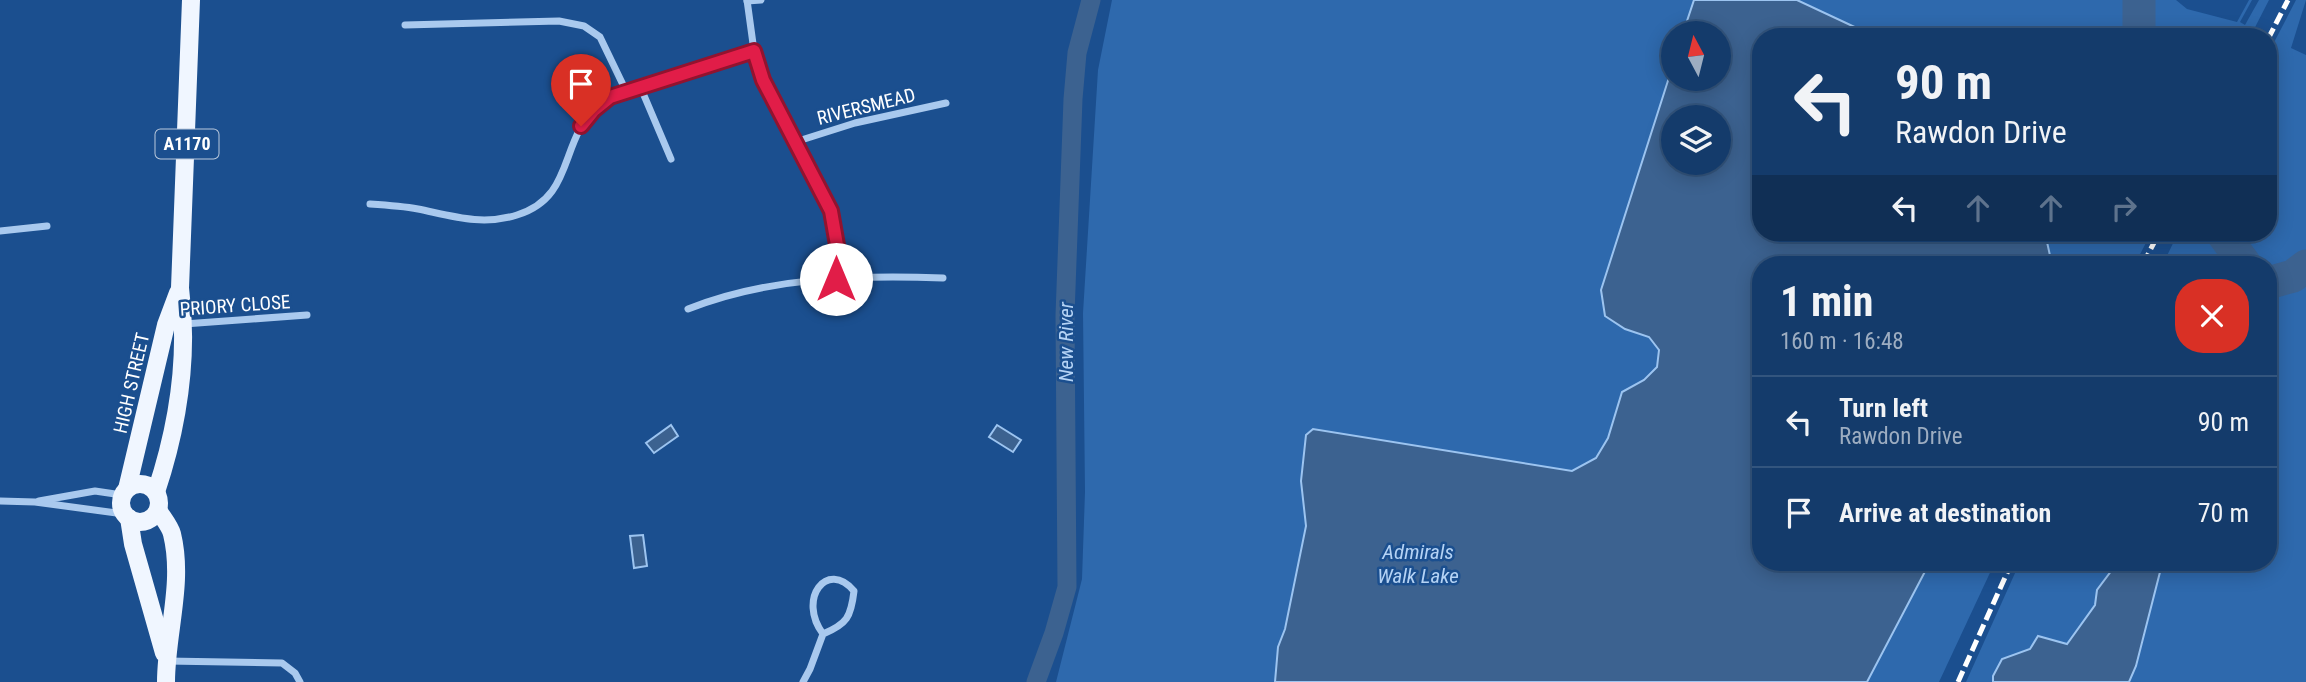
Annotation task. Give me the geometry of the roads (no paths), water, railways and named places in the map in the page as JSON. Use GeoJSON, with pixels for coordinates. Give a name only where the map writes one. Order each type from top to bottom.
{"type":"FeatureCollection","features":[{"type":"Feature","properties":{"kind":"main road","name":"HIGH STREET"},"geometry":{"type":"LineString","coordinates":[[156,492],[179,401],[184,324],[180,288],[191,0]]}},
{"type":"Feature","properties":{"kind":"main road","name":"HIGH STREET"},"geometry":{"type":"LineString","coordinates":[[125,492],[166,325],[180,288]]}},
{"type":"Feature","properties":{"kind":"main road"},"geometry":{"type":"LineString","coordinates":[[127,516],[137,522],[153,517],[158,510],[156,492],[141,483],[125,492],[121,506],[127,516],[166,661]]}},
{"type":"Feature","properties":{"kind":"main road"},"geometry":{"type":"LineString","coordinates":[[158,510],[171,531],[175,563],[174,613],[166,661],[166,682]]}},
{"type":"Feature","properties":{"kind":"street","name":"RIVERSMEAD"},"geometry":{"type":"LineString","coordinates":[[761,0],[747,0],[754,51],[763,80],[831,211],[837,245],[836,279]]}},
{"type":"Feature","properties":{"kind":"street"},"geometry":{"type":"LineString","coordinates":[[405,25],[573,22],[600,37],[626,91]]}},
{"type":"Feature","properties":{"kind":"street"},"geometry":{"type":"LineString","coordinates":[[370,204],[409,208],[478,221],[493,221],[531,210],[554,191],[565,168],[572,143],[588,116],[610,97],[754,51]]}},
{"type":"Feature","properties":{"kind":"street"},"geometry":{"type":"LineString","coordinates":[[640,86],[671,159]]}},
{"type":"Feature","properties":{"kind":"street","name":"RIVERSMEAD"},"geometry":{"type":"LineString","coordinates":[[795,142],[845,125],[946,103]]}},
{"type":"Feature","properties":{"kind":"street"},"geometry":{"type":"LineString","coordinates":[[0,230],[47,226]]}},
{"type":"Feature","properties":{"kind":"street"},"geometry":{"type":"LineString","coordinates":[[688,309],[746,292],[836,279],[943,278]]}},
{"type":"Feature","properties":{"kind":"street","name":"PRIORY CLOSE"},"geometry":{"type":"LineString","coordinates":[[166,325],[307,315]]}},
{"type":"Feature","properties":{"kind":"street"},"geometry":{"type":"LineString","coordinates":[[35,502],[94,491],[125,492]]}},
{"type":"Feature","properties":{"kind":"street"},"geometry":{"type":"LineString","coordinates":[[0,501],[35,502],[127,516]]}},
{"type":"Feature","properties":{"kind":"street"},"geometry":{"type":"LineString","coordinates":[[803,682],[823,634],[839,627],[849,616],[854,591],[845,581],[833,578],[820,585],[812,599],[814,622],[823,634]]}},
{"type":"Feature","properties":{"kind":"street"},"geometry":{"type":"LineString","coordinates":[[166,661],[282,663],[295,673],[300,682]]}},
{"type":"Feature","properties":{"kind":"water","name":"Admirals Walk Lake"},"geometry":{"type":"Polygon","coordinates":[[[1694,0],[1797,0],[1857,28],[1752,28],[1752,242],[2047,242],[2050,256],[1752,256],[1752,571],[1925,571],[1867,682],[1275,682],[1278,647],[1285,629],[1306,526],[1301,481],[1306,435],[1313,429],[1572,471],[1596,458],[1608,438],[1622,392],[1644,380],[1657,367],[1659,350],[1649,337],[1625,329],[1605,316],[1601,290],[1665,91],[1731,91],[1731,21],[1687,21],[1694,0]]]}},
{"type":"Feature","properties":{"kind":"water"},"geometry":{"type":"Polygon","coordinates":[[[671,425],[678,436],[654,453],[646,443],[671,425]]]}},
{"type":"Feature","properties":{"kind":"water"},"geometry":{"type":"Polygon","coordinates":[[[997,425],[1021,440],[1013,452],[989,437],[997,425]]]}},
{"type":"Feature","properties":{"kind":"water"},"geometry":{"type":"Polygon","coordinates":[[[643,535],[647,566],[634,568],[630,536],[643,535]]]}},
{"type":"Feature","properties":{"kind":"water"},"geometry":{"type":"Polygon","coordinates":[[[2111,571],[2160,571],[2136,666],[2129,682],[1993,682],[1993,676],[2002,659],[2030,649],[2038,636],[2067,644],[2095,605],[2097,590],[2111,571]]]}},
{"type":"Feature","properties":{"kind":"waterway","name":"New River"},"geometry":{"type":"LineString","coordinates":[[1036,682],[1067,587],[1065,315],[1073,99],[1077,53],[1091,0]]}},
{"type":"Feature","properties":{"kind":"waterway"},"geometry":{"type":"LineString","coordinates":[[2139,0],[2139,28]]}},
{"type":"Feature","properties":{"kind":"waterway"},"geometry":{"type":"LineString","coordinates":[[2229,242],[2239,256]]}},
{"type":"Feature","properties":{"kind":"waterway"},"geometry":{"type":"LineString","coordinates":[[2277,280],[2293,276],[2306,266]]}},
{"type":"Feature","properties":{"kind":"railway"},"geometry":{"type":"LineString","coordinates":[[2274,28],[2288,0]]}},
{"type":"Feature","properties":{"kind":"railway"},"geometry":{"type":"LineString","coordinates":[[2147,256],[2154,242]]}},
{"type":"Feature","properties":{"kind":"railway"},"geometry":{"type":"LineString","coordinates":[[1958,682],[2008,571]]}}]}
